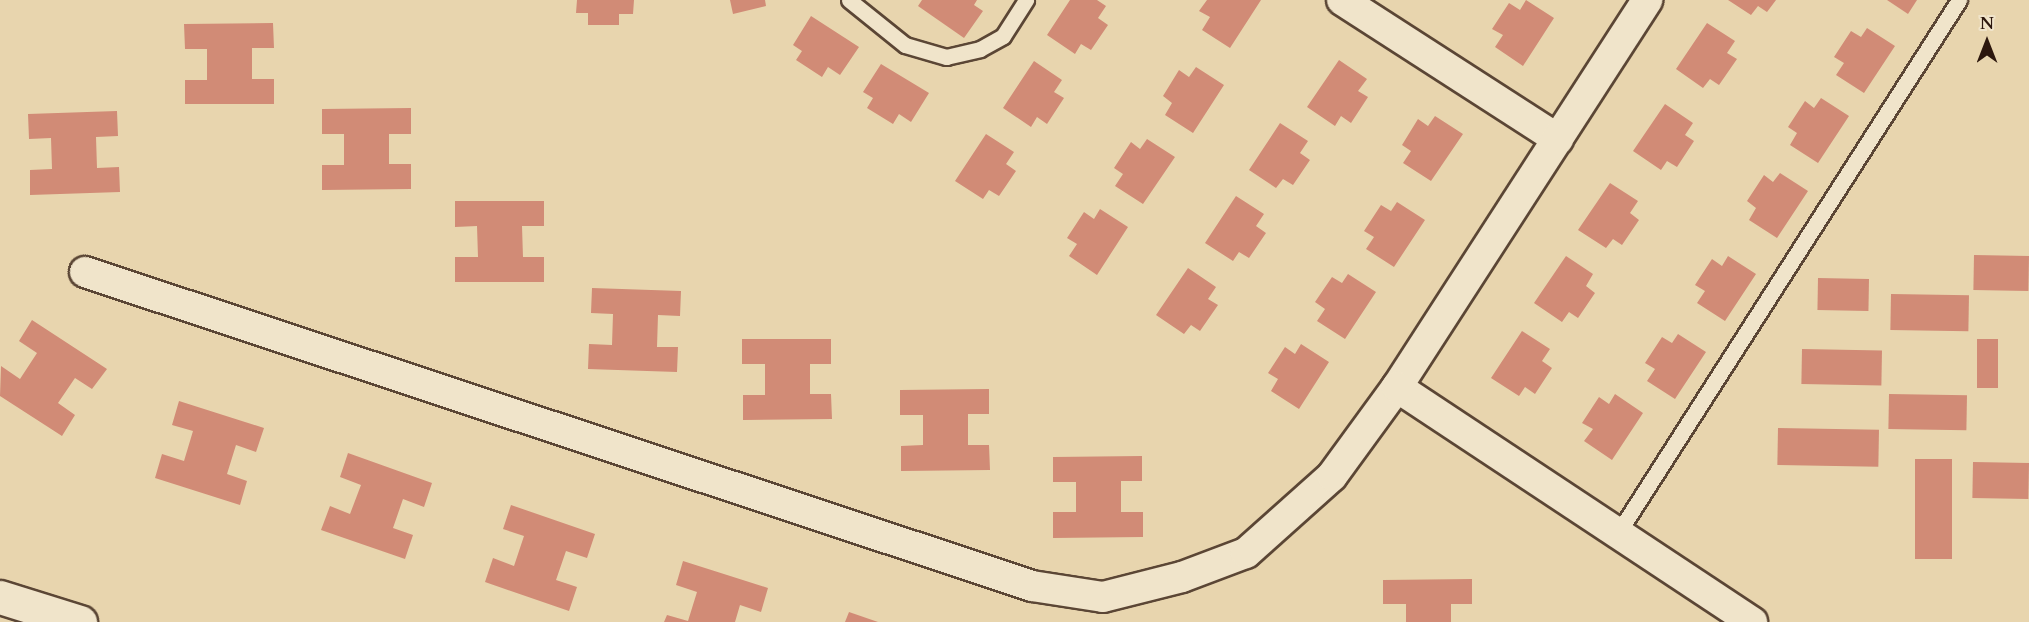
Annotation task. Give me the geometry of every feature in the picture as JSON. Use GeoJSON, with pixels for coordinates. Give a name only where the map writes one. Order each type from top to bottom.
{"type":"FeatureCollection","features":[{"type":"Feature","properties":{"kind":"main road"},"geometry":{"type":"LineString","coordinates":[[0,597],[80,622]]}},
{"type":"Feature","properties":{"kind":"street"},"geometry":{"type":"LineString","coordinates":[[1342,0],[1558,140]]}},
{"type":"Feature","properties":{"kind":"street"},"geometry":{"type":"LineString","coordinates":[[85,272],[1032,586],[1103,597],[1182,577],[1246,553],[1332,476],[1397,387],[1647,0]]}},
{"type":"Feature","properties":{"kind":"street"},"geometry":{"type":"LineString","coordinates":[[1397,387],[1752,622]]}},
{"type":"Feature","properties":{"kind":"lane"},"geometry":{"type":"LineString","coordinates":[[849,0],[905,45],[946,57],[980,49],[1003,36],[1026,0]]}},
{"type":"Feature","properties":{"kind":"lane"},"geometry":{"type":"LineString","coordinates":[[1618,533],[1959,0]]}},
{"type":"Feature","properties":{"kind":"building"},"geometry":{"type":"Polygon","coordinates":[[[577,0],[634,0],[633,14],[619,14],[619,25],[588,25],[588,13],[576,13],[577,0]]]}},
{"type":"Feature","properties":{"kind":"building"},"geometry":{"type":"Polygon","coordinates":[[[730,0],[765,0],[766,6],[733,14],[730,0]]]}},
{"type":"Feature","properties":{"kind":"building"},"geometry":{"type":"Polygon","coordinates":[[[922,0],[977,0],[974,5],[983,11],[964,38],[918,6],[922,0]]]}},
{"type":"Feature","properties":{"kind":"building"},"geometry":{"type":"Polygon","coordinates":[[[1070,0],[1097,0],[1106,6],[1098,18],[1108,25],[1091,50],[1081,44],[1075,54],[1047,35],[1070,0]]]}},
{"type":"Feature","properties":{"kind":"building"},"geometry":{"type":"Polygon","coordinates":[[[1207,0],[1261,0],[1230,48],[1202,30],[1210,17],[1199,11],[1207,0]]]}},
{"type":"Feature","properties":{"kind":"building"},"geometry":{"type":"Polygon","coordinates":[[[1526,0],[1554,18],[1523,66],[1495,47],[1503,35],[1492,29],[1509,3],[1520,10],[1526,0]]]}},
{"type":"Feature","properties":{"kind":"building"},"geometry":{"type":"Polygon","coordinates":[[[1728,0],[1776,0],[1767,12],[1758,6],[1751,15],[1728,0]]]}},
{"type":"Feature","properties":{"kind":"building"},"geometry":{"type":"Polygon","coordinates":[[[1887,0],[1917,0],[1908,14],[1887,0]]]}},
{"type":"Feature","properties":{"kind":"building"},"geometry":{"type":"Polygon","coordinates":[[[811,16],[859,47],[840,75],[828,67],[822,77],[796,60],[802,51],[793,45],[811,16]]]}},
{"type":"Feature","properties":{"kind":"building"},"geometry":{"type":"Polygon","coordinates":[[[273,23],[274,48],[252,48],[252,79],[274,79],[274,104],[185,104],[185,80],[207,80],[207,49],[185,49],[184,24],[273,23]]]}},
{"type":"Feature","properties":{"kind":"building"},"geometry":{"type":"Polygon","coordinates":[[[1707,23],[1735,41],[1727,53],[1737,59],[1719,85],[1710,79],[1703,88],[1676,69],[1707,23]]]}},
{"type":"Feature","properties":{"kind":"building"},"geometry":{"type":"Polygon","coordinates":[[[1867,28],[1895,46],[1864,93],[1836,75],[1844,63],[1834,57],[1851,31],[1861,37],[1867,28]]]}},
{"type":"Feature","properties":{"kind":"building"},"geometry":{"type":"Polygon","coordinates":[[[1339,60],[1367,79],[1358,91],[1368,97],[1351,123],[1341,116],[1335,126],[1307,107],[1339,60]]]}},
{"type":"Feature","properties":{"kind":"building"},"geometry":{"type":"Polygon","coordinates":[[[1034,61],[1062,80],[1054,92],[1064,98],[1047,124],[1037,117],[1031,127],[1003,108],[1034,61]]]}},
{"type":"Feature","properties":{"kind":"building"},"geometry":{"type":"Polygon","coordinates":[[[881,64],[929,93],[911,122],[899,114],[893,124],[867,108],[873,98],[863,92],[881,64]]]}},
{"type":"Feature","properties":{"kind":"building"},"geometry":{"type":"Polygon","coordinates":[[[1196,67],[1224,85],[1193,133],[1165,115],[1172,103],[1163,96],[1179,70],[1189,77],[1196,67]]]}},
{"type":"Feature","properties":{"kind":"building"},"geometry":{"type":"Polygon","coordinates":[[[1821,98],[1849,116],[1818,163],[1790,145],[1797,133],[1788,127],[1805,101],[1814,108],[1821,98]]]}},
{"type":"Feature","properties":{"kind":"building"},"geometry":{"type":"Polygon","coordinates":[[[1665,104],[1693,123],[1685,135],[1694,141],[1677,167],[1667,161],[1661,170],[1633,151],[1665,104]]]}},
{"type":"Feature","properties":{"kind":"building"},"geometry":{"type":"Polygon","coordinates":[[[411,108],[411,134],[389,134],[389,164],[411,164],[411,189],[322,190],[322,165],[344,165],[344,134],[322,134],[322,109],[411,108]]]}},
{"type":"Feature","properties":{"kind":"building"},"geometry":{"type":"Polygon","coordinates":[[[117,111],[118,136],[96,137],[97,168],[119,167],[120,192],[30,195],[30,170],[52,169],[51,138],[29,139],[28,114],[117,111]]]}},
{"type":"Feature","properties":{"kind":"building"},"geometry":{"type":"Polygon","coordinates":[[[1435,116],[1463,134],[1431,181],[1403,163],[1411,151],[1402,145],[1418,119],[1428,126],[1435,116]]]}},
{"type":"Feature","properties":{"kind":"building"},"geometry":{"type":"Polygon","coordinates":[[[1280,123],[1308,141],[1300,153],[1310,160],[1293,185],[1283,179],[1276,188],[1249,170],[1280,123]]]}},
{"type":"Feature","properties":{"kind":"building"},"geometry":{"type":"Polygon","coordinates":[[[986,134],[1014,152],[1006,164],[1016,171],[999,196],[989,190],[983,199],[955,181],[986,134]]]}},
{"type":"Feature","properties":{"kind":"building"},"geometry":{"type":"Polygon","coordinates":[[[1147,139],[1175,157],[1143,204],[1115,186],[1123,174],[1114,168],[1131,142],[1140,149],[1147,139]]]}},
{"type":"Feature","properties":{"kind":"building"},"geometry":{"type":"Polygon","coordinates":[[[1780,173],[1808,191],[1777,238],[1749,220],[1756,208],[1747,201],[1764,175],[1773,182],[1780,173]]]}},
{"type":"Feature","properties":{"kind":"building"},"geometry":{"type":"Polygon","coordinates":[[[1610,183],[1638,201],[1630,213],[1639,220],[1622,245],[1613,239],[1606,248],[1578,230],[1610,183]]]}},
{"type":"Feature","properties":{"kind":"building"},"geometry":{"type":"Polygon","coordinates":[[[1236,196],[1264,214],[1256,226],[1266,233],[1249,258],[1239,252],[1233,261],[1205,243],[1236,196]]]}},
{"type":"Feature","properties":{"kind":"building"},"geometry":{"type":"Polygon","coordinates":[[[455,201],[544,201],[544,226],[522,226],[523,257],[544,257],[544,282],[455,282],[455,257],[478,257],[477,226],[455,227],[455,201]]]}},
{"type":"Feature","properties":{"kind":"building"},"geometry":{"type":"Polygon","coordinates":[[[1397,202],[1425,220],[1394,267],[1366,249],[1374,237],[1364,231],[1381,205],[1391,211],[1397,202]]]}},
{"type":"Feature","properties":{"kind":"building"},"geometry":{"type":"Polygon","coordinates":[[[1100,209],[1128,227],[1097,275],[1069,256],[1077,244],[1067,238],[1084,212],[1094,219],[1100,209]]]}},
{"type":"Feature","properties":{"kind":"building"},"geometry":{"type":"Polygon","coordinates":[[[1974,255],[2029,256],[2028,291],[1973,290],[1974,255]]]}},
{"type":"Feature","properties":{"kind":"building"},"geometry":{"type":"Polygon","coordinates":[[[1566,256],[1593,274],[1586,286],[1595,293],[1578,318],[1569,312],[1562,322],[1534,303],[1566,256]]]}},
{"type":"Feature","properties":{"kind":"building"},"geometry":{"type":"Polygon","coordinates":[[[1728,256],[1756,274],[1725,321],[1697,303],[1705,291],[1695,285],[1712,259],[1722,266],[1728,256]]]}},
{"type":"Feature","properties":{"kind":"building"},"geometry":{"type":"Polygon","coordinates":[[[1188,268],[1216,287],[1208,299],[1218,305],[1200,331],[1191,325],[1184,334],[1156,315],[1188,268]]]}},
{"type":"Feature","properties":{"kind":"building"},"geometry":{"type":"Polygon","coordinates":[[[1348,274],[1376,292],[1345,339],[1317,321],[1325,309],[1315,302],[1332,277],[1342,283],[1348,274]]]}},
{"type":"Feature","properties":{"kind":"building"},"geometry":{"type":"Polygon","coordinates":[[[1818,278],[1869,279],[1868,311],[1817,310],[1818,278]]]}},
{"type":"Feature","properties":{"kind":"building"},"geometry":{"type":"Polygon","coordinates":[[[592,288],[681,291],[680,316],[658,315],[657,347],[678,347],[677,372],[588,369],[589,344],[612,345],[613,314],[591,313],[592,288]]]}},
{"type":"Feature","properties":{"kind":"building"},"geometry":{"type":"Polygon","coordinates":[[[1891,294],[1969,295],[1968,331],[1890,330],[1891,294]]]}},
{"type":"Feature","properties":{"kind":"building"},"geometry":{"type":"Polygon","coordinates":[[[32,320],[107,369],[92,389],[75,378],[58,403],[75,415],[62,436],[0,396],[1,366],[20,379],[37,353],[19,341],[32,320]]]}},
{"type":"Feature","properties":{"kind":"building"},"geometry":{"type":"Polygon","coordinates":[[[1522,331],[1550,349],[1542,361],[1552,368],[1535,394],[1525,387],[1519,396],[1491,378],[1522,331]]]}},
{"type":"Feature","properties":{"kind":"building"},"geometry":{"type":"Polygon","coordinates":[[[1678,334],[1706,352],[1675,399],[1647,381],[1655,369],[1645,363],[1662,337],[1672,343],[1678,334]]]}},
{"type":"Feature","properties":{"kind":"building"},"geometry":{"type":"Polygon","coordinates":[[[742,339],[831,339],[831,364],[810,364],[810,394],[831,394],[832,419],[743,420],[743,395],[765,395],[765,364],[742,364],[742,339]]]}},
{"type":"Feature","properties":{"kind":"building"},"geometry":{"type":"Polygon","coordinates":[[[1977,339],[1998,339],[1998,388],[1977,388],[1977,339]]]}},
{"type":"Feature","properties":{"kind":"building"},"geometry":{"type":"Polygon","coordinates":[[[1301,344],[1329,362],[1299,409],[1271,391],[1278,379],[1268,373],[1285,347],[1295,354],[1301,344]]]}},
{"type":"Feature","properties":{"kind":"building"},"geometry":{"type":"Polygon","coordinates":[[[1802,349],[1882,350],[1881,385],[1801,384],[1802,349]]]}},
{"type":"Feature","properties":{"kind":"building"},"geometry":{"type":"Polygon","coordinates":[[[989,389],[989,414],[968,414],[968,445],[989,445],[990,470],[901,471],[901,446],[923,445],[923,415],[900,415],[900,390],[989,389]]]}},
{"type":"Feature","properties":{"kind":"building"},"geometry":{"type":"Polygon","coordinates":[[[1615,394],[1643,413],[1612,460],[1584,441],[1593,429],[1582,423],[1599,397],[1609,404],[1615,394]]]}},
{"type":"Feature","properties":{"kind":"building"},"geometry":{"type":"Polygon","coordinates":[[[1889,394],[1967,395],[1966,430],[1888,429],[1889,394]]]}},
{"type":"Feature","properties":{"kind":"building"},"geometry":{"type":"Polygon","coordinates":[[[179,401],[264,428],[256,452],[236,445],[227,474],[247,481],[240,505],[155,478],[162,454],[184,461],[193,431],[172,425],[179,401]]]}},
{"type":"Feature","properties":{"kind":"building"},"geometry":{"type":"Polygon","coordinates":[[[1778,428],[1879,430],[1878,467],[1777,465],[1778,428]]]}},
{"type":"Feature","properties":{"kind":"building"},"geometry":{"type":"Polygon","coordinates":[[[348,453],[432,483],[424,507],[403,499],[393,528],[413,535],[405,559],[321,530],[330,506],[350,514],[361,485],[340,477],[348,453]]]}},
{"type":"Feature","properties":{"kind":"building"},"geometry":{"type":"Polygon","coordinates":[[[1142,456],[1142,481],[1121,481],[1121,512],[1143,512],[1143,537],[1053,538],[1053,512],[1076,512],[1076,482],[1053,482],[1053,457],[1142,456]]]}},
{"type":"Feature","properties":{"kind":"building"},"geometry":{"type":"Polygon","coordinates":[[[1915,459],[1952,459],[1952,559],[1915,559],[1915,459]]]}},
{"type":"Feature","properties":{"kind":"building"},"geometry":{"type":"Polygon","coordinates":[[[1973,462],[2029,463],[2028,499],[1972,498],[1973,462]]]}},
{"type":"Feature","properties":{"kind":"building"},"geometry":{"type":"Polygon","coordinates":[[[511,505],[595,534],[587,558],[566,551],[556,580],[577,587],[569,611],[485,582],[493,558],[514,566],[524,536],[503,529],[511,505]]]}},
{"type":"Feature","properties":{"kind":"building"},"geometry":{"type":"Polygon","coordinates":[[[683,561],[768,588],[761,612],[740,605],[735,622],[664,622],[667,615],[688,621],[697,592],[676,585],[683,561]]]}},
{"type":"Feature","properties":{"kind":"building"},"geometry":{"type":"Polygon","coordinates":[[[1472,579],[1472,604],[1451,604],[1451,622],[1406,622],[1406,604],[1383,604],[1383,580],[1472,579]]]}},
{"type":"Feature","properties":{"kind":"building"},"geometry":{"type":"Polygon","coordinates":[[[849,612],[878,622],[845,622],[849,612]]]}}]}
